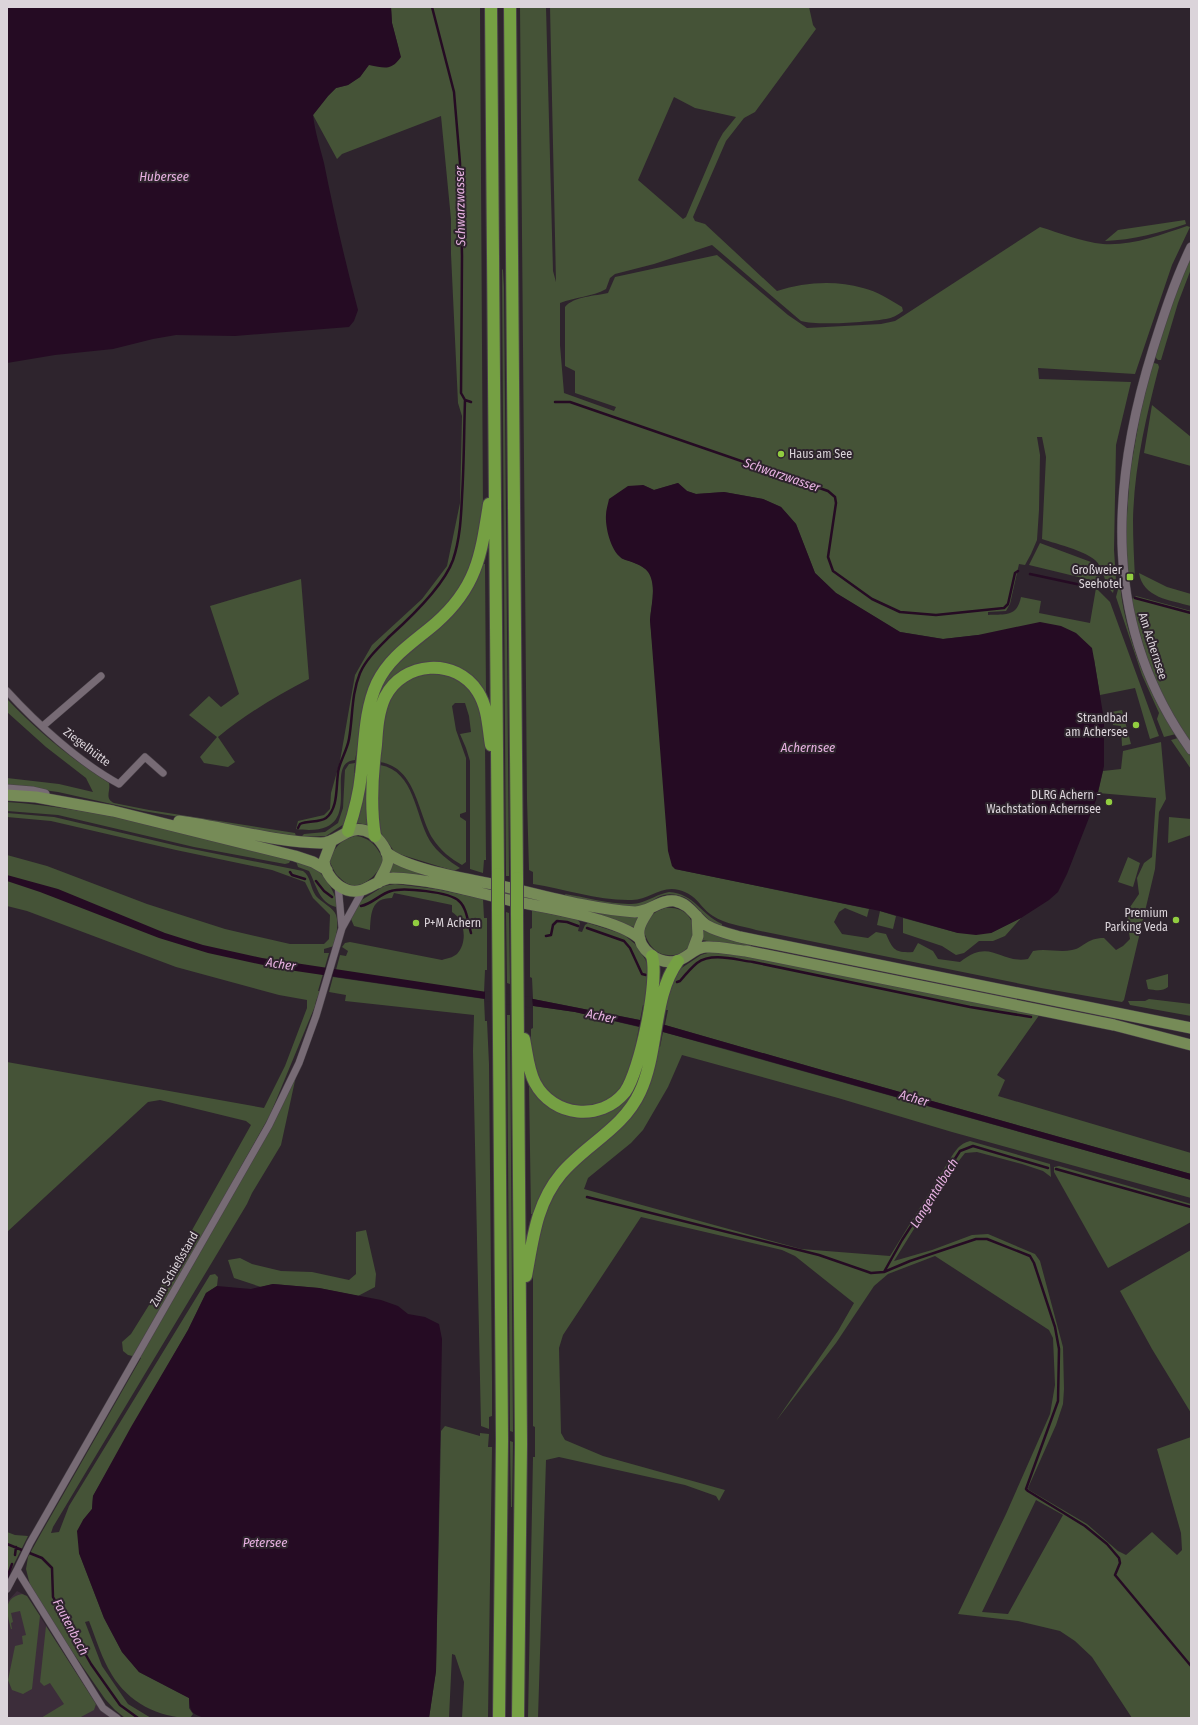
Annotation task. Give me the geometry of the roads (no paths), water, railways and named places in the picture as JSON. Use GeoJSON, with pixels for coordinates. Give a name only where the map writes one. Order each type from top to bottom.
{"type":"FeatureCollection","features":[{"type":"Feature","properties":{"kind":"highway"},"geometry":{"type":"LineString","coordinates":[[491,7],[502,1463],[499,1718]]}},
{"type":"Feature","properties":{"kind":"highway"},"geometry":{"type":"LineString","coordinates":[[510,7],[521,1302],[521,1534],[518,1718]]}},
{"type":"Feature","properties":{"kind":"highway"},"geometry":{"type":"LineString","coordinates":[[375,836],[368,763],[369,706],[377,683],[385,669],[399,652],[435,623],[454,605],[465,591],[474,574],[484,537],[495,469]]}},
{"type":"Feature","properties":{"kind":"highway"},"geometry":{"type":"LineString","coordinates":[[348,831],[368,763],[379,714],[385,697],[394,684],[403,676],[420,669],[430,668],[447,670],[466,678],[474,687],[482,700],[486,714],[497,785]]}},
{"type":"Feature","properties":{"kind":"highway"},"geometry":{"type":"LineString","coordinates":[[652,956],[654,970],[654,1012]]}},
{"type":"Feature","properties":{"kind":"highway"},"geometry":{"type":"LineString","coordinates":[[521,1302],[535,1223],[546,1196],[553,1183],[569,1165],[615,1126],[630,1110],[643,1086],[648,1040],[654,1012],[678,961]]}},
{"type":"Feature","properties":{"kind":"highway"},"geometry":{"type":"LineString","coordinates":[[519,1014],[529,1066],[535,1084],[551,1102],[559,1107],[573,1111],[587,1112],[599,1110],[611,1104],[622,1095],[630,1084],[648,1040]]}},
{"type":"Feature","properties":{"kind":"main road"},"geometry":{"type":"LineString","coordinates":[[7,795],[36,797],[69,802],[136,816],[290,854],[313,862],[327,870]]}},
{"type":"Feature","properties":{"kind":"main road"},"geometry":{"type":"LineString","coordinates":[[136,816],[203,824],[298,841],[323,843],[348,831],[363,830],[375,836],[386,852],[388,862],[378,883]]}},
{"type":"Feature","properties":{"kind":"main road"},"geometry":{"type":"LineString","coordinates":[[332,840],[324,861],[327,870],[338,885],[352,891],[363,890],[389,878],[394,878],[454,888],[592,919],[625,929],[640,938]]}},
{"type":"Feature","properties":{"kind":"main road"},"geometry":{"type":"LineString","coordinates":[[386,852],[400,860],[429,870],[583,904],[638,912],[662,902],[675,901],[687,906],[705,924],[752,940],[1191,1028]]}},
{"type":"Feature","properties":{"kind":"main road"},"geometry":{"type":"LineString","coordinates":[[650,908],[640,926],[640,938],[645,949],[652,956],[663,961],[678,961],[685,958],[692,952],[705,947],[746,951],[1107,1024],[1191,1045]]}},
{"type":"Feature","properties":{"kind":"main road"},"geometry":{"type":"LineString","coordinates":[[692,952],[698,936],[697,916]]}},
{"type":"Feature","properties":{"kind":"street","name":"Am Achernsee"},"geometry":{"type":"LineString","coordinates":[[1191,247],[1171,291],[1144,380],[1129,448],[1122,516],[1122,555],[1126,587],[1130,612],[1146,670],[1155,690],[1180,735],[1191,750]]}},
{"type":"Feature","properties":{"kind":"street","name":"Ziegelhütte"},"geometry":{"type":"LineString","coordinates":[[43,726],[101,676]]}},
{"type":"Feature","properties":{"kind":"street","name":"Ziegelhütte"},"geometry":{"type":"LineString","coordinates":[[7,690],[43,726],[76,755],[119,784],[145,757],[164,773]]}},
{"type":"Feature","properties":{"kind":"street"},"geometry":{"type":"LineString","coordinates":[[7,789],[38,792],[59,797],[69,802]]}},
{"type":"Feature","properties":{"kind":"street"},"geometry":{"type":"LineString","coordinates":[[338,885],[342,928]]}},
{"type":"Feature","properties":{"kind":"street"},"geometry":{"type":"LineString","coordinates":[[342,928],[363,890]]}},
{"type":"Feature","properties":{"kind":"street","name":"Zum Schießstand"},"geometry":{"type":"LineString","coordinates":[[17,1570],[30,1542],[269,1125],[299,1063],[323,995],[342,928]]}},
{"type":"Feature","properties":{"kind":"street"},"geometry":{"type":"LineString","coordinates":[[7,1589],[17,1570]]}},
{"type":"Feature","properties":{"kind":"street"},"geometry":{"type":"LineString","coordinates":[[17,1570],[103,1708],[117,1718]]}},
{"type":"Feature","properties":{"kind":"water","name":"Hubersee"},"geometry":{"type":"Polygon","coordinates":[[[7,7],[391,7],[392,23],[401,57],[394,65],[387,67],[369,65],[360,77],[348,85],[336,88],[313,115],[358,310],[354,321],[349,327],[235,336],[176,335],[113,349],[55,355],[7,363],[7,7]]]}},
{"type":"Feature","properties":{"kind":"water","name":"Achernsee"},"geometry":{"type":"Polygon","coordinates":[[[678,483],[687,491],[696,494],[724,492],[763,499],[781,507],[796,524],[815,573],[836,593],[900,632],[943,639],[978,635],[1040,622],[1061,626],[1076,633],[1092,648],[1104,720],[1104,766],[1096,800],[1067,874],[1058,892],[1049,900],[1021,918],[991,933],[976,935],[958,933],[880,911],[675,869],[672,866],[668,851],[650,620],[653,595],[651,577],[643,567],[623,559],[615,551],[608,533],[606,515],[609,499],[628,486],[643,485],[654,490],[678,483]]]}},
{"type":"Feature","properties":{"kind":"water","name":"Acher"},"geometry":{"type":"Polygon","coordinates":[[[7,875],[58,889],[165,933],[203,945],[262,958],[533,999],[665,1025],[1191,1174],[1191,1180],[663,1032],[575,1012],[282,969],[208,953],[159,938],[40,892],[7,881],[7,875]]]}},
{"type":"Feature","properties":{"kind":"water","name":"Petersee"},"geometry":{"type":"Polygon","coordinates":[[[273,1284],[319,1288],[381,1300],[398,1306],[408,1314],[425,1317],[439,1324],[442,1339],[436,1671],[429,1718],[204,1718],[196,1715],[191,1709],[189,1698],[139,1672],[122,1652],[104,1618],[79,1553],[77,1531],[83,1520],[92,1509],[93,1496],[131,1427],[188,1330],[206,1293],[217,1286],[251,1289],[273,1284]]]}},
{"type":"Feature","properties":{"kind":"waterway","name":"Schwarzwasser"},"geometry":{"type":"LineString","coordinates":[[432,7],[454,92],[460,163],[462,256],[461,393],[465,400],[471,402]]}},
{"type":"Feature","properties":{"kind":"waterway"},"geometry":{"type":"LineString","coordinates":[[298,828],[300,824],[303,823],[323,820],[333,809],[336,798],[339,769],[349,739],[355,690],[360,673],[369,658],[377,649],[426,601],[449,570],[453,560],[459,536],[461,513],[465,400]]}},
{"type":"Feature","properties":{"kind":"waterway","name":"Schwarzwasser"},"geometry":{"type":"LineString","coordinates":[[555,402],[570,402],[828,491],[835,497],[836,503],[828,557],[833,571],[872,599],[900,612],[936,615],[1004,608],[1008,604],[1015,573],[1018,571]]}},
{"type":"Feature","properties":{"kind":"waterway","name":"Schwarzwasser"},"geometry":{"type":"LineString","coordinates":[[1030,574],[1095,588]]}},
{"type":"Feature","properties":{"kind":"waterway","name":"Schwarzwasser"},"geometry":{"type":"LineString","coordinates":[[1135,598],[1191,613]]}},
{"type":"Feature","properties":{"kind":"waterway"},"geometry":{"type":"LineString","coordinates":[[290,872],[292,875],[305,879]]}},
{"type":"Feature","properties":{"kind":"waterway"},"geometry":{"type":"LineString","coordinates":[[316,881],[324,891],[332,897]]}},
{"type":"Feature","properties":{"kind":"waterway"},"geometry":{"type":"LineString","coordinates":[[361,906],[387,892],[397,890],[426,891],[446,895],[454,898],[462,904],[466,912],[471,933]]}},
{"type":"Feature","properties":{"kind":"waterway"},"geometry":{"type":"LineString","coordinates":[[546,936],[551,935],[553,925],[557,921],[567,922],[578,926]]}},
{"type":"Feature","properties":{"kind":"waterway"},"geometry":{"type":"LineString","coordinates":[[587,928],[624,941],[630,948],[642,974],[646,975]]}},
{"type":"Feature","properties":{"kind":"waterway"},"geometry":{"type":"LineString","coordinates":[[677,982],[680,981],[697,963],[717,957],[753,962],[970,1007],[1031,1017]]}},
{"type":"Feature","properties":{"kind":"waterway","name":"Langentalbach"},"geometry":{"type":"LineString","coordinates":[[884,1272],[902,1240],[960,1151],[973,1146],[1048,1168]]}},
{"type":"Feature","properties":{"kind":"waterway","name":"Langentalbach"},"geometry":{"type":"LineString","coordinates":[[1056,1169],[1191,1207]]}},
{"type":"Feature","properties":{"kind":"waterway"},"geometry":{"type":"LineString","coordinates":[[587,1197],[819,1255],[871,1273],[884,1272],[910,1261],[976,1239],[987,1239],[1030,1256],[1034,1263],[1055,1327],[1059,1349],[1058,1401],[1026,1489],[1085,1526],[1107,1544],[1119,1558],[1120,1563],[1115,1575],[1191,1666]]}},
{"type":"Feature","properties":{"kind":"waterway","name":"Fautenbach"},"geometry":{"type":"LineString","coordinates":[[7,1544],[42,1558],[52,1568],[53,1597],[91,1664],[120,1705],[138,1718]]}},
{"type":"Feature","properties":{"kind":"waterway","name":"Fautenbach"},"geometry":{"type":"LineString","coordinates":[[15,1555],[16,1547]]}},
{"type":"Feature","properties":{"kind":"waterway"},"geometry":{"type":"LineString","coordinates":[[7,1578],[12,1564]]}},
{"type":"Feature","properties":{"kind":"place","name":"Haus am See"},"geometry":{"type":"Point","coordinates":[781,454]}},
{"type":"Feature","properties":{"kind":"place","name":"Großweier Seehotel"},"geometry":{"type":"Point","coordinates":[1130,577]}},
{"type":"Feature","properties":{"kind":"place","name":"Strandbad am Achersee"},"geometry":{"type":"Point","coordinates":[1136,725]}},
{"type":"Feature","properties":{"kind":"place","name":"DLRG Achern - Wachstation Achernsee"},"geometry":{"type":"Point","coordinates":[1109,802]}},
{"type":"Feature","properties":{"kind":"place","name":"Premium Parking Veda"},"geometry":{"type":"Point","coordinates":[1176,920]}},
{"type":"Feature","properties":{"kind":"place","name":"P+M Achern"},"geometry":{"type":"Point","coordinates":[416,923]}}]}
